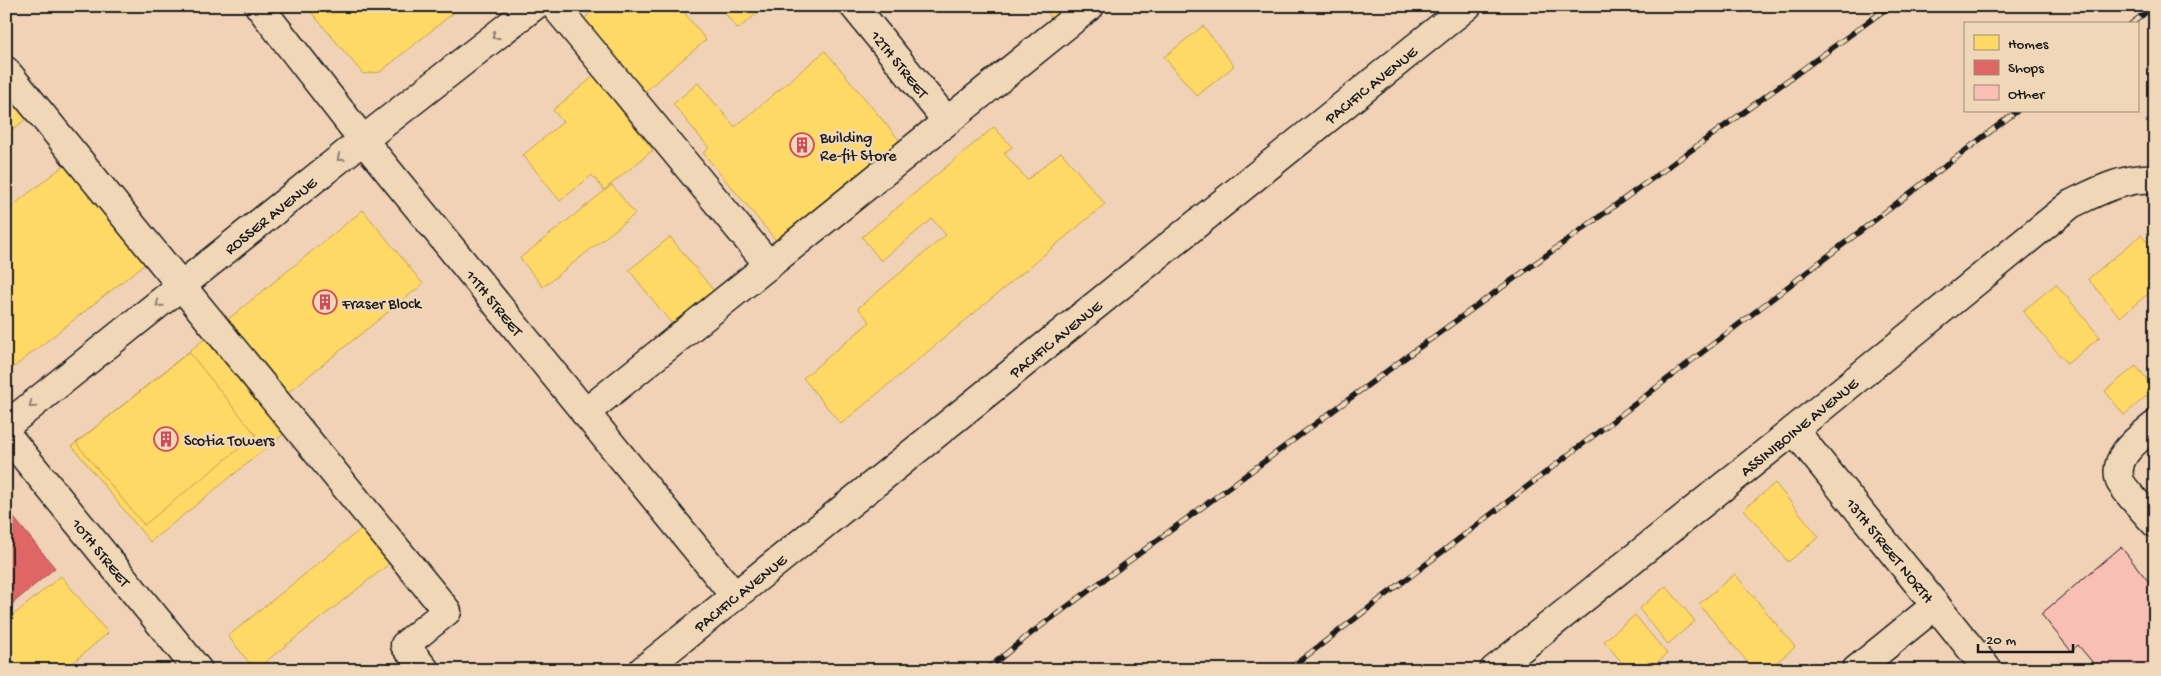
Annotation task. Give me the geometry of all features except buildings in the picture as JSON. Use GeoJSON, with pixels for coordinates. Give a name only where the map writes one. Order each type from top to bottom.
{"type":"FeatureCollection","features":[{"type":"Feature","properties":{"kind":"street","name":"11TH STREET"},"geometry":{"type":"LineString","coordinates":[[259,6],[362,140],[734,595]]}},
{"type":"Feature","properties":{"kind":"street","name":"ROSSER AVENUE"},"geometry":{"type":"LineString","coordinates":[[6,426],[362,140],[534,6]]}},
{"type":"Feature","properties":{"kind":"street"},"geometry":{"type":"LineString","coordinates":[[555,6],[769,265]]}},
{"type":"Feature","properties":{"kind":"street","name":"12TH STREET"},"geometry":{"type":"LineString","coordinates":[[854,6],[948,121]]}},
{"type":"Feature","properties":{"kind":"street"},"geometry":{"type":"LineString","coordinates":[[586,413],[1090,6]]}},
{"type":"Feature","properties":{"kind":"street","name":"PACIFIC AVENUE"},"geometry":{"type":"LineString","coordinates":[[643,670],[1457,9]]}},
{"type":"Feature","properties":{"kind":"street"},"geometry":{"type":"LineString","coordinates":[[6,71],[447,611],[405,645],[425,670]]}},
{"type":"Feature","properties":{"kind":"street","name":"ASSINIBOINE AVENUE"},"geometry":{"type":"LineString","coordinates":[[1494,670],[1794,430],[2071,204],[2105,188],[2145,178],[2155,179]]}},
{"type":"Feature","properties":{"kind":"street"},"geometry":{"type":"LineString","coordinates":[[2155,425],[2128,446],[2120,464],[2120,481],[2155,523]]}},
{"type":"Feature","properties":{"kind":"street","name":"13TH STREET NORTH"},"geometry":{"type":"LineString","coordinates":[[1794,430],[1988,670]]}},
{"type":"Feature","properties":{"kind":"street","name":"10TH STREET"},"geometry":{"type":"LineString","coordinates":[[6,434],[198,670]]}},
{"type":"Feature","properties":{"kind":"street"},"geometry":{"type":"LineString","coordinates":[[1856,670],[1936,605]]}},
{"type":"Feature","properties":{"kind":"railway"},"geometry":{"type":"LineString","coordinates":[[986,670],[1030,634],[1417,349],[1890,6]]}},
{"type":"Feature","properties":{"kind":"railway"},"geometry":{"type":"LineString","coordinates":[[2134,22],[2154,6]]}},
{"type":"Feature","properties":{"kind":"railway"},"geometry":{"type":"LineString","coordinates":[[1288,670],[2016,112]]}},
{"type":"Feature","properties":{"kind":"place","name":"Building Re-fit Store"},"geometry":{"type":"Point","coordinates":[802,145]}},
{"type":"Feature","properties":{"kind":"place","name":"Fraser Block"},"geometry":{"type":"Point","coordinates":[325,302]}},
{"type":"Feature","properties":{"kind":"place","name":"Scotia Towers"},"geometry":{"type":"Point","coordinates":[166,439]}}]}
